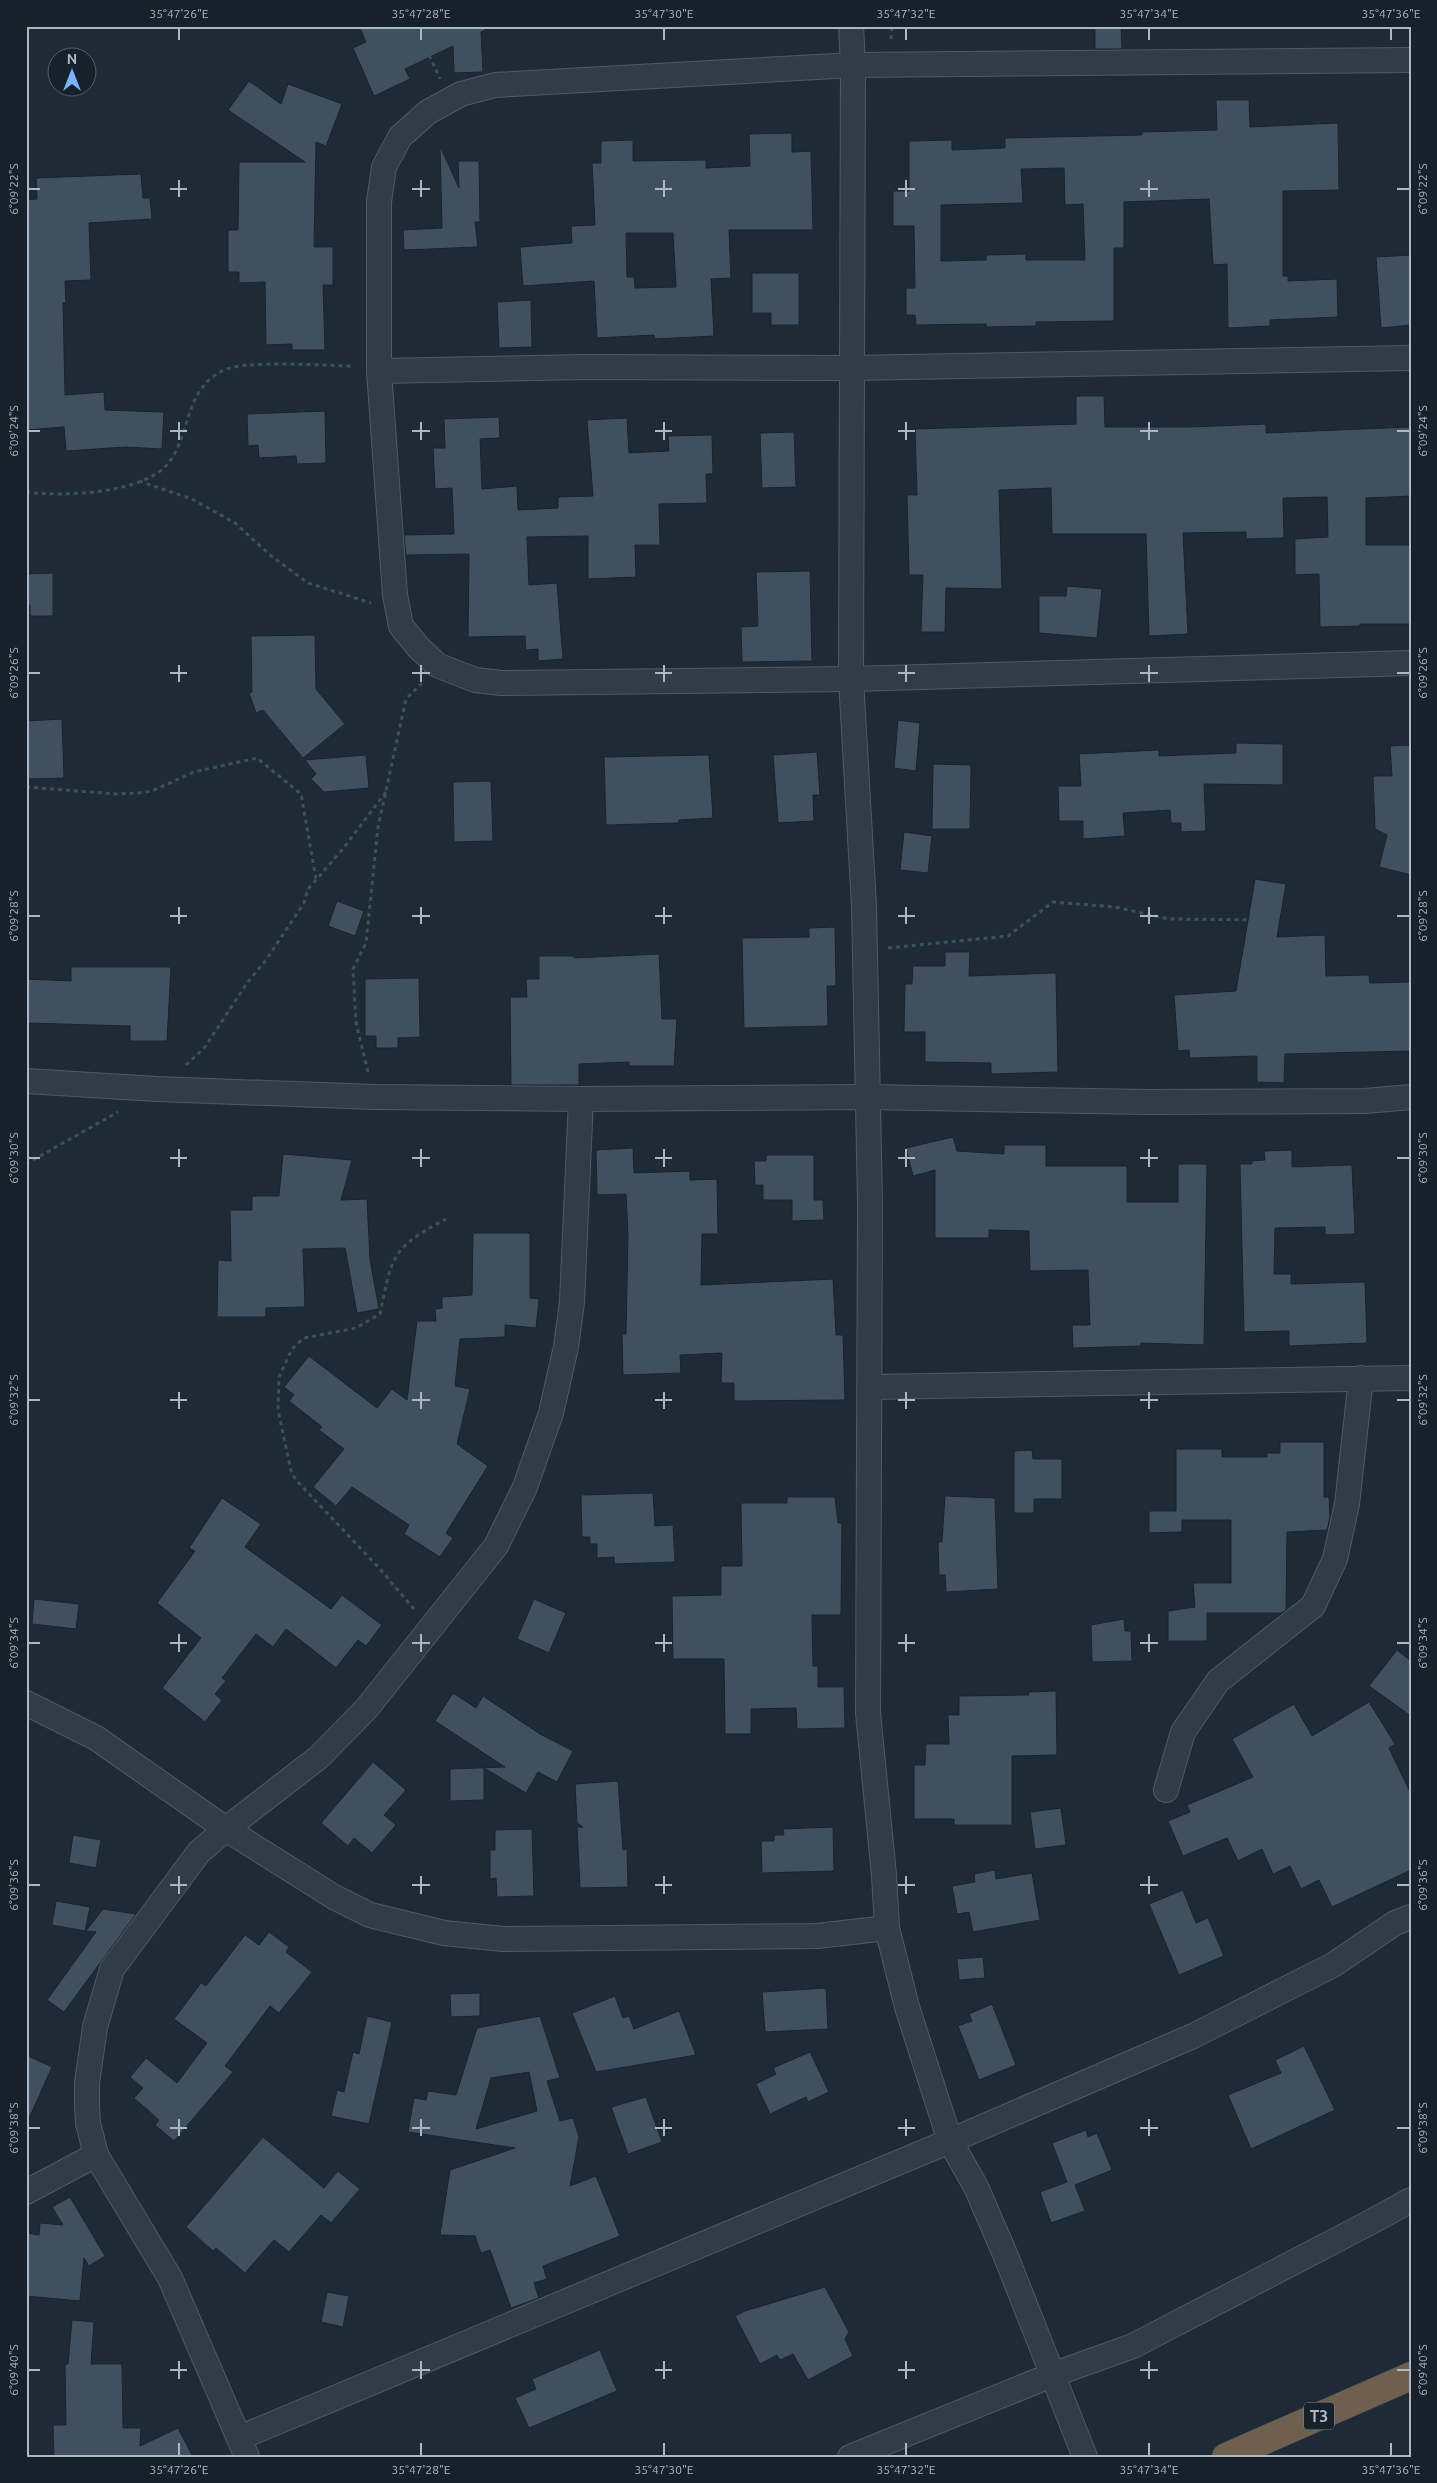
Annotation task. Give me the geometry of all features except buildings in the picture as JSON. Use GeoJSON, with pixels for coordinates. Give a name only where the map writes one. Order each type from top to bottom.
{"type":"FeatureCollection","features":[{"type":"Feature","properties":{"kind":"highway","name":"T3"},"geometry":{"type":"LineString","coordinates":[[1226,2457],[1411,2376]]}},
{"type":"Feature","properties":{"kind":"street"},"geometry":{"type":"LineString","coordinates":[[851,26],[853,66],[851,679],[865,950],[868,1097],[870,1387],[868,1713],[884,1875],[886,1928],[907,2006],[950,2141],[980,2195],[1085,2457]]}},
{"type":"Feature","properties":{"kind":"street"},"geometry":{"type":"LineString","coordinates":[[1411,60],[853,66],[495,85],[461,94],[428,112],[400,138],[384,167],[379,202],[379,369],[398,611],[401,626],[418,647],[437,664],[475,680],[500,683],[851,679],[1411,663]]}},
{"type":"Feature","properties":{"kind":"street"},"geometry":{"type":"LineString","coordinates":[[379,369],[587,366],[851,368],[1411,358]]}},
{"type":"Feature","properties":{"kind":"street"},"geometry":{"type":"LineString","coordinates":[[26,1081],[157,1090],[374,1097],[581,1099],[868,1097],[1147,1102],[1365,1101],[1411,1097]]}},
{"type":"Feature","properties":{"kind":"street"},"geometry":{"type":"LineString","coordinates":[[581,1099],[572,1302],[566,1347],[551,1413],[525,1487],[496,1546],[367,1708],[319,1756],[226,1828],[199,1852],[112,1969],[95,2027],[87,2083],[88,2123],[96,2155],[170,2278],[243,2447],[1193,2036],[1333,1965],[1395,1923],[1411,1917]]}},
{"type":"Feature","properties":{"kind":"street"},"geometry":{"type":"LineString","coordinates":[[1166,1790],[1183,1732],[1218,1681],[1313,1606],[1321,1591],[1335,1559],[1347,1504],[1361,1378]]}},
{"type":"Feature","properties":{"kind":"street"},"geometry":{"type":"LineString","coordinates":[[870,1387],[1411,1378]]}},
{"type":"Feature","properties":{"kind":"street"},"geometry":{"type":"LineString","coordinates":[[26,1703],[96,1738],[226,1828],[334,1897],[370,1915],[444,1933],[503,1939],[817,1936],[886,1928]]}},
{"type":"Feature","properties":{"kind":"street"},"geometry":{"type":"LineString","coordinates":[[26,2192],[96,2155]]}},
{"type":"Feature","properties":{"kind":"street"},"geometry":{"type":"LineString","coordinates":[[850,2457],[1052,2375],[1133,2346],[1411,2200]]}},
{"type":"Feature","properties":{"kind":"path"},"geometry":{"type":"LineString","coordinates":[[416,26],[450,100]]}},
{"type":"Feature","properties":{"kind":"path"},"geometry":{"type":"LineString","coordinates":[[26,492],[53,495],[112,489],[153,475],[170,461],[194,398],[208,380],[224,370],[245,365],[379,369]]}},
{"type":"Feature","properties":{"kind":"path"},"geometry":{"type":"LineString","coordinates":[[138,481],[192,499],[235,523],[270,556],[308,583],[398,611]]}},
{"type":"Feature","properties":{"kind":"path"},"geometry":{"type":"LineString","coordinates":[[374,1097],[356,1023],[353,970],[366,943],[378,827],[406,699],[437,664]]}},
{"type":"Feature","properties":{"kind":"path"},"geometry":{"type":"LineString","coordinates":[[26,787],[116,794],[138,793],[152,791],[194,772],[257,758],[300,794],[316,880]]}},
{"type":"Feature","properties":{"kind":"path"},"geometry":{"type":"LineString","coordinates":[[26,1164],[157,1090],[205,1047],[247,983],[266,960],[304,903],[308,889],[342,850],[386,792]]}},
{"type":"Feature","properties":{"kind":"path"},"geometry":{"type":"LineString","coordinates":[[865,950],[1008,936],[1053,902],[1115,907],[1169,919],[1280,920]]}},
{"type":"Feature","properties":{"kind":"path"},"geometry":{"type":"LineString","coordinates":[[431,1629],[379,1568],[296,1480],[291,1471],[278,1410],[279,1376],[292,1349],[304,1338],[356,1328],[380,1314],[388,1272],[394,1257],[414,1238],[446,1219]]}}]}
